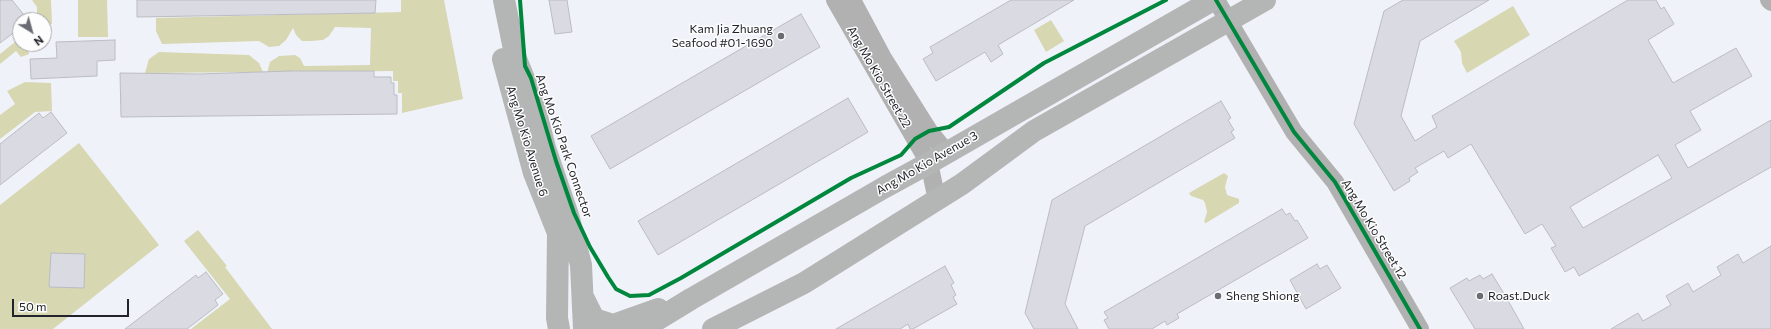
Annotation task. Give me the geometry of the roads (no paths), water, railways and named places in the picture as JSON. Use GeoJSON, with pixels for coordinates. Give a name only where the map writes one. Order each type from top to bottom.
{"type":"FeatureCollection","features":[{"type":"Feature","properties":{"kind":"main road","name":"Ang Mo Kio Avenue 6"},"geometry":{"type":"LineString","coordinates":[[492,0],[496,33],[534,173],[558,234],[556,326]]}},
{"type":"Feature","properties":{"kind":"main road","name":"Ang Mo Kio Avenue 6"},"geometry":{"type":"LineString","coordinates":[[504,0],[516,58],[533,101],[545,148],[568,215],[581,265],[584,299],[584,329]]}},
{"type":"Feature","properties":{"kind":"main road","name":"Ang Mo Kio Avenue 3"},"geometry":{"type":"LineString","coordinates":[[642,329],[691,299],[1213,0]]}},
{"type":"Feature","properties":{"kind":"main road"},"geometry":{"type":"LineString","coordinates":[[713,329],[804,283],[841,258],[938,200],[1034,131],[1265,0]]}},
{"type":"Feature","properties":{"kind":"main road"},"geometry":{"type":"LineString","coordinates":[[1103,63],[1115,85]]}},
{"type":"Feature","properties":{"kind":"main road"},"geometry":{"type":"LineString","coordinates":[[744,329],[778,295]]}},
{"type":"Feature","properties":{"kind":"main road"},"geometry":{"type":"LineString","coordinates":[[584,299],[594,319],[613,325],[691,299]]}},
{"type":"Feature","properties":{"kind":"street","name":"Ang Mo Kio Street 22"},"geometry":{"type":"LineString","coordinates":[[835,0],[938,158]]}},
{"type":"Feature","properties":{"kind":"street","name":"Ang Mo Kio Street 22"},"geometry":{"type":"LineString","coordinates":[[852,0],[883,58],[928,131],[938,158],[938,200]]}},
{"type":"Feature","properties":{"kind":"street","name":"Ang Mo Kio Street 12"},"geometry":{"type":"LineString","coordinates":[[1216,0],[1294,132],[1335,182],[1420,329]]}},
{"type":"Feature","properties":{"kind":"place","name":"Kam Jia Zhuang Seafood #01-1690"},"geometry":{"type":"Point","coordinates":[781,36]}},
{"type":"Feature","properties":{"kind":"place","name":"Sheng Shiong"},"geometry":{"type":"Point","coordinates":[1218,296]}},
{"type":"Feature","properties":{"kind":"place","name":"Roast.Duck"},"geometry":{"type":"Point","coordinates":[1480,296]}}]}
